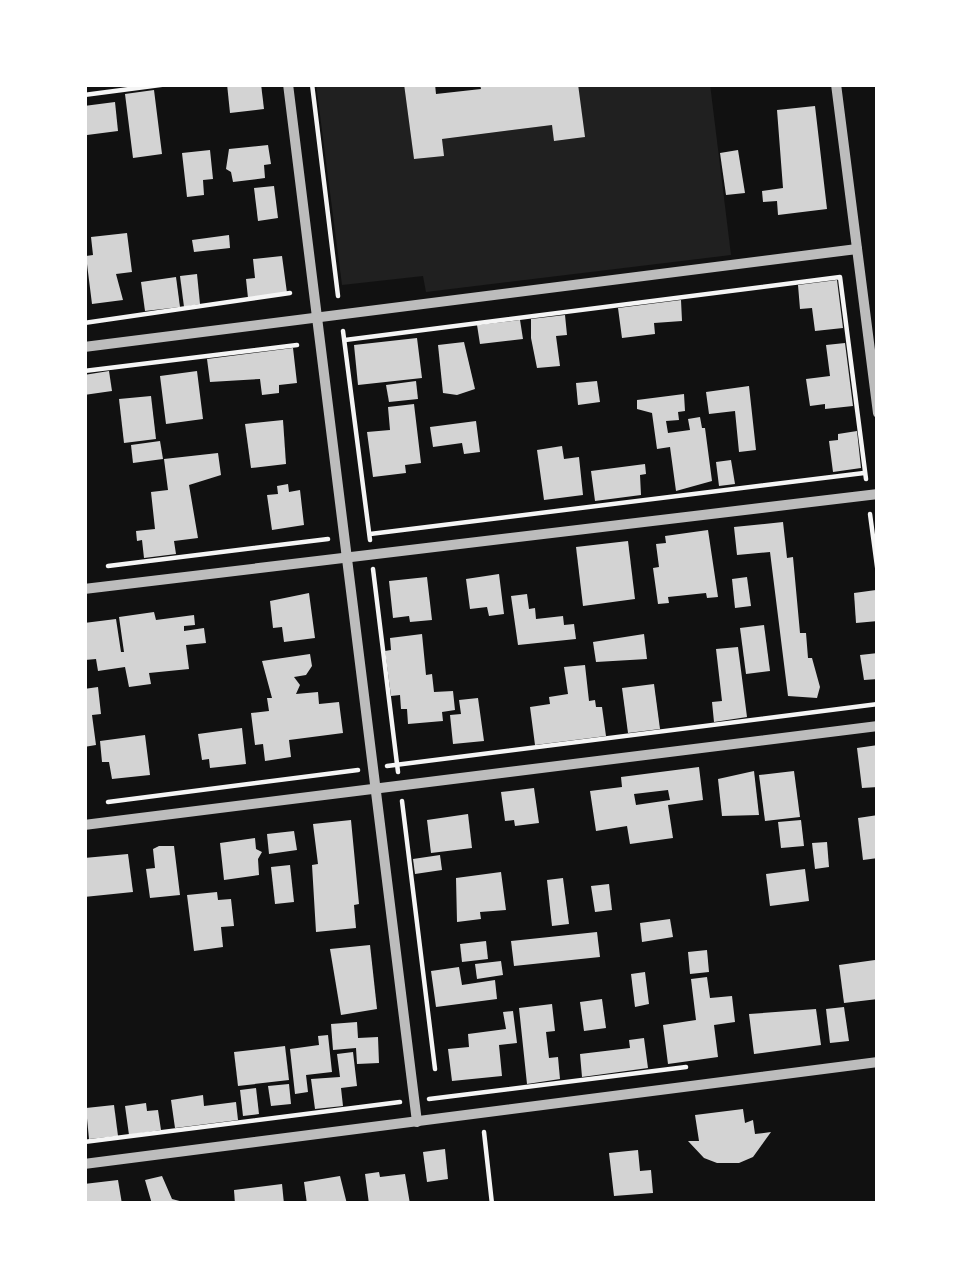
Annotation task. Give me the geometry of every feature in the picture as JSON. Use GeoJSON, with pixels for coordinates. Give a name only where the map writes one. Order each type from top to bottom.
{"type":"FeatureCollection","features":[{"type":"Feature","properties":{"kind":"street"},"geometry":{"type":"LineString","coordinates":[[288,84],[417,1122]]}},
{"type":"Feature","properties":{"kind":"street"},"geometry":{"type":"LineString","coordinates":[[836,84],[878,413]]}},
{"type":"Feature","properties":{"kind":"street"},"geometry":{"type":"LineString","coordinates":[[84,347],[857,249]]}},
{"type":"Feature","properties":{"kind":"street"},"geometry":{"type":"LineString","coordinates":[[84,590],[873,495]]}},
{"type":"Feature","properties":{"kind":"street"},"geometry":{"type":"LineString","coordinates":[[84,825],[878,726]]}},
{"type":"Feature","properties":{"kind":"street"},"geometry":{"type":"LineString","coordinates":[[84,1164],[878,1062]]}},
{"type":"Feature","properties":{"kind":"path"},"geometry":{"type":"LineString","coordinates":[[84,95],[168,84]]}},
{"type":"Feature","properties":{"kind":"path"},"geometry":{"type":"LineString","coordinates":[[312,84],[435,1069]]}},
{"type":"Feature","properties":{"kind":"path"},"geometry":{"type":"LineString","coordinates":[[344,340],[840,277],[865,473],[873,495],[878,574]]}},
{"type":"Feature","properties":{"kind":"path"},"geometry":{"type":"LineString","coordinates":[[84,323],[290,293]]}},
{"type":"Feature","properties":{"kind":"path"},"geometry":{"type":"LineString","coordinates":[[84,371],[297,344]]}},
{"type":"Feature","properties":{"kind":"path"},"geometry":{"type":"LineString","coordinates":[[108,566],[865,473]]}},
{"type":"Feature","properties":{"kind":"path"},"geometry":{"type":"LineString","coordinates":[[106,802],[878,704]]}},
{"type":"Feature","properties":{"kind":"path"},"geometry":{"type":"LineString","coordinates":[[84,1142],[691,1066]]}},
{"type":"Feature","properties":{"kind":"path"},"geometry":{"type":"LineString","coordinates":[[482,1114],[492,1204]]}},
{"type":"Feature","properties":{"kind":"shaded area"},"geometry":{"type":"Polygon","coordinates":[[[316,84],[404,84],[414,159],[443,156],[442,139],[552,125],[555,141],[584,137],[578,84],[710,84],[731,255],[426,292],[423,276],[342,285],[316,84]]]}},
{"type":"Feature","properties":{"kind":"building"},"geometry":{"type":"Polygon","coordinates":[[[227,84],[261,84],[264,109],[230,113],[227,84]]]}},
{"type":"Feature","properties":{"kind":"building"},"geometry":{"type":"Polygon","coordinates":[[[404,84],[435,84],[436,94],[481,89],[480,84],[578,84],[585,137],[554,141],[552,125],[442,139],[444,156],[414,159],[404,84]]]}},
{"type":"Feature","properties":{"kind":"building"},"geometry":{"type":"Polygon","coordinates":[[[154,90],[162,154],[133,158],[125,94],[154,90]]]}},
{"type":"Feature","properties":{"kind":"building"},"geometry":{"type":"Polygon","coordinates":[[[115,102],[118,131],[87,135],[84,106],[115,102]]]}},
{"type":"Feature","properties":{"kind":"building"},"geometry":{"type":"Polygon","coordinates":[[[815,106],[827,209],[778,215],[777,201],[763,202],[762,191],[783,188],[777,110],[815,106]]]}},
{"type":"Feature","properties":{"kind":"building"},"geometry":{"type":"Polygon","coordinates":[[[268,145],[271,164],[264,165],[265,178],[233,182],[226,169],[229,149],[268,145]]]}},
{"type":"Feature","properties":{"kind":"building"},"geometry":{"type":"Polygon","coordinates":[[[210,150],[213,179],[203,180],[204,195],[187,197],[182,153],[210,150]]]}},
{"type":"Feature","properties":{"kind":"building"},"geometry":{"type":"Polygon","coordinates":[[[738,150],[745,193],[726,195],[720,153],[738,150]]]}},
{"type":"Feature","properties":{"kind":"building"},"geometry":{"type":"Polygon","coordinates":[[[274,186],[278,218],[258,221],[254,188],[274,186]]]}},
{"type":"Feature","properties":{"kind":"building"},"geometry":{"type":"Polygon","coordinates":[[[127,233],[132,272],[116,274],[123,300],[92,304],[86,256],[93,255],[91,237],[127,233]]]}},
{"type":"Feature","properties":{"kind":"building"},"geometry":{"type":"Polygon","coordinates":[[[229,235],[230,248],[194,252],[192,240],[229,235]]]}},
{"type":"Feature","properties":{"kind":"building"},"geometry":{"type":"Polygon","coordinates":[[[282,256],[287,293],[248,298],[246,279],[255,278],[253,259],[282,256]]]}},
{"type":"Feature","properties":{"kind":"building"},"geometry":{"type":"Polygon","coordinates":[[[197,274],[200,304],[184,307],[180,276],[197,274]]]}},
{"type":"Feature","properties":{"kind":"building"},"geometry":{"type":"Polygon","coordinates":[[[176,277],[180,307],[145,311],[141,282],[176,277]]]}},
{"type":"Feature","properties":{"kind":"building"},"geometry":{"type":"Polygon","coordinates":[[[837,280],[843,328],[815,331],[812,308],[800,309],[798,285],[837,280]]]}},
{"type":"Feature","properties":{"kind":"building"},"geometry":{"type":"Polygon","coordinates":[[[681,300],[682,321],[654,323],[655,334],[622,338],[618,308],[681,300]]]}},
{"type":"Feature","properties":{"kind":"building"},"geometry":{"type":"Polygon","coordinates":[[[565,315],[567,335],[556,336],[560,366],[537,368],[531,319],[565,315]]]}},
{"type":"Feature","properties":{"kind":"building"},"geometry":{"type":"Polygon","coordinates":[[[520,320],[523,339],[480,344],[477,325],[520,320]]]}},
{"type":"Feature","properties":{"kind":"building"},"geometry":{"type":"Polygon","coordinates":[[[417,338],[422,378],[358,385],[354,345],[417,338]]]}},
{"type":"Feature","properties":{"kind":"building"},"geometry":{"type":"Polygon","coordinates":[[[464,342],[475,389],[457,395],[443,393],[438,345],[464,342]]]}},
{"type":"Feature","properties":{"kind":"building"},"geometry":{"type":"Polygon","coordinates":[[[845,343],[853,406],[810,406],[806,379],[830,376],[826,345],[845,343]]]}},
{"type":"Feature","properties":{"kind":"building"},"geometry":{"type":"Polygon","coordinates":[[[293,348],[297,383],[279,385],[279,393],[262,395],[260,379],[210,382],[207,359],[293,348]]]}},
{"type":"Feature","properties":{"kind":"building"},"geometry":{"type":"Polygon","coordinates":[[[109,371],[112,391],[84,395],[84,375],[109,371]]]}},
{"type":"Feature","properties":{"kind":"building"},"geometry":{"type":"Polygon","coordinates":[[[197,371],[203,419],[166,424],[160,376],[197,371]]]}},
{"type":"Feature","properties":{"kind":"building"},"geometry":{"type":"Polygon","coordinates":[[[416,381],[418,399],[389,402],[386,385],[416,381]]]}},
{"type":"Feature","properties":{"kind":"building"},"geometry":{"type":"Polygon","coordinates":[[[597,381],[600,402],[578,405],[576,383],[597,381]]]}},
{"type":"Feature","properties":{"kind":"building"},"geometry":{"type":"Polygon","coordinates":[[[749,386],[756,450],[739,452],[735,411],[709,414],[706,392],[749,386]]]}},
{"type":"Feature","properties":{"kind":"building"},"geometry":{"type":"Polygon","coordinates":[[[684,394],[685,411],[678,412],[679,420],[666,421],[668,433],[690,430],[688,419],[700,417],[712,481],[676,491],[670,447],[657,449],[652,413],[637,409],[637,400],[684,394]]]}},
{"type":"Feature","properties":{"kind":"building"},"geometry":{"type":"Polygon","coordinates":[[[151,396],[156,439],[124,443],[119,399],[151,396]]]}},
{"type":"Feature","properties":{"kind":"building"},"geometry":{"type":"Polygon","coordinates":[[[414,404],[421,463],[405,465],[406,473],[373,477],[367,432],[390,430],[388,407],[414,404]]]}},
{"type":"Feature","properties":{"kind":"building"},"geometry":{"type":"Polygon","coordinates":[[[283,420],[286,464],[251,468],[245,424],[283,420]]]}},
{"type":"Feature","properties":{"kind":"building"},"geometry":{"type":"Polygon","coordinates":[[[476,421],[480,452],[464,454],[462,443],[433,447],[430,427],[476,421]]]}},
{"type":"Feature","properties":{"kind":"building"},"geometry":{"type":"Polygon","coordinates":[[[857,431],[861,468],[833,472],[829,441],[857,431]]]}},
{"type":"Feature","properties":{"kind":"building"},"geometry":{"type":"Polygon","coordinates":[[[160,441],[163,459],[133,463],[131,445],[160,441]]]}},
{"type":"Feature","properties":{"kind":"building"},"geometry":{"type":"Polygon","coordinates":[[[562,446],[564,459],[579,457],[583,495],[544,500],[537,450],[562,446]]]}},
{"type":"Feature","properties":{"kind":"building"},"geometry":{"type":"Polygon","coordinates":[[[218,453],[221,475],[189,485],[198,538],[174,541],[176,554],[144,558],[136,531],[155,529],[151,492],[168,490],[164,459],[218,453]]]}},
{"type":"Feature","properties":{"kind":"building"},"geometry":{"type":"Polygon","coordinates":[[[731,460],[735,484],[719,486],[716,462],[731,460]]]}},
{"type":"Feature","properties":{"kind":"building"},"geometry":{"type":"Polygon","coordinates":[[[645,464],[641,495],[595,501],[591,471],[645,464]]]}},
{"type":"Feature","properties":{"kind":"building"},"geometry":{"type":"Polygon","coordinates":[[[288,484],[289,492],[300,490],[304,525],[272,530],[267,495],[278,494],[277,486],[288,484]]]}},
{"type":"Feature","properties":{"kind":"building"},"geometry":{"type":"Polygon","coordinates":[[[783,522],[787,558],[793,557],[800,633],[806,633],[808,658],[812,658],[820,687],[817,698],[788,696],[770,552],[737,555],[734,527],[783,522]]]}},
{"type":"Feature","properties":{"kind":"building"},"geometry":{"type":"Polygon","coordinates":[[[708,530],[718,597],[707,598],[706,593],[668,597],[669,603],[658,604],[653,568],[659,567],[656,544],[666,543],[665,536],[708,530]]]}},
{"type":"Feature","properties":{"kind":"building"},"geometry":{"type":"Polygon","coordinates":[[[628,541],[635,599],[583,606],[576,547],[628,541]]]}},
{"type":"Feature","properties":{"kind":"building"},"geometry":{"type":"Polygon","coordinates":[[[499,574],[504,614],[489,616],[487,607],[470,609],[466,579],[499,574]]]}},
{"type":"Feature","properties":{"kind":"building"},"geometry":{"type":"Polygon","coordinates":[[[427,577],[432,620],[393,618],[389,581],[427,577]]]}},
{"type":"Feature","properties":{"kind":"building"},"geometry":{"type":"Polygon","coordinates":[[[747,577],[751,606],[735,608],[732,579],[747,577]]]}},
{"type":"Feature","properties":{"kind":"building"},"geometry":{"type":"Polygon","coordinates":[[[876,590],[878,621],[856,623],[854,593],[876,590]]]}},
{"type":"Feature","properties":{"kind":"building"},"geometry":{"type":"Polygon","coordinates":[[[309,593],[315,638],[284,642],[282,627],[273,628],[270,601],[309,593]]]}},
{"type":"Feature","properties":{"kind":"building"},"geometry":{"type":"Polygon","coordinates":[[[527,594],[536,619],[563,616],[564,625],[574,624],[576,639],[518,645],[511,596],[527,594]]]}},
{"type":"Feature","properties":{"kind":"building"},"geometry":{"type":"Polygon","coordinates":[[[154,612],[156,620],[194,615],[195,625],[184,626],[184,631],[204,628],[206,643],[186,645],[189,669],[149,673],[151,684],[129,687],[125,667],[98,671],[96,659],[85,660],[84,623],[116,619],[124,652],[119,617],[154,612]]]}},
{"type":"Feature","properties":{"kind":"building"},"geometry":{"type":"Polygon","coordinates":[[[764,625],[770,671],[746,674],[740,628],[764,625]]]}},
{"type":"Feature","properties":{"kind":"building"},"geometry":{"type":"Polygon","coordinates":[[[422,634],[426,675],[432,674],[434,692],[453,691],[455,710],[442,712],[443,721],[408,724],[400,695],[391,696],[385,651],[391,650],[390,638],[422,634]]]}},
{"type":"Feature","properties":{"kind":"building"},"geometry":{"type":"Polygon","coordinates":[[[644,634],[647,659],[596,662],[593,642],[644,634]]]}},
{"type":"Feature","properties":{"kind":"building"},"geometry":{"type":"Polygon","coordinates":[[[738,647],[747,717],[714,722],[712,702],[722,701],[716,649],[738,647]]]}},
{"type":"Feature","properties":{"kind":"building"},"geometry":{"type":"Polygon","coordinates":[[[878,653],[878,679],[864,680],[860,655],[878,653]]]}},
{"type":"Feature","properties":{"kind":"building"},"geometry":{"type":"Polygon","coordinates":[[[310,654],[312,666],[306,675],[294,677],[300,685],[296,694],[318,692],[319,704],[339,702],[343,733],[289,740],[291,757],[265,761],[263,744],[255,745],[251,713],[269,711],[267,698],[272,698],[262,661],[310,654]]]}},
{"type":"Feature","properties":{"kind":"building"},"geometry":{"type":"Polygon","coordinates":[[[585,665],[589,701],[602,707],[606,736],[535,745],[530,707],[550,704],[549,697],[568,694],[564,667],[585,665]]]}},
{"type":"Feature","properties":{"kind":"building"},"geometry":{"type":"Polygon","coordinates":[[[654,684],[660,729],[628,733],[622,688],[654,684]]]}},
{"type":"Feature","properties":{"kind":"building"},"geometry":{"type":"Polygon","coordinates":[[[98,687],[101,714],[92,715],[96,745],[84,747],[84,689],[98,687]]]}},
{"type":"Feature","properties":{"kind":"building"},"geometry":{"type":"Polygon","coordinates":[[[478,698],[484,741],[453,744],[450,715],[461,714],[459,700],[478,698]]]}},
{"type":"Feature","properties":{"kind":"building"},"geometry":{"type":"Polygon","coordinates":[[[242,728],[246,764],[210,768],[209,759],[202,760],[198,734],[242,728]]]}},
{"type":"Feature","properties":{"kind":"building"},"geometry":{"type":"Polygon","coordinates":[[[145,735],[150,775],[112,779],[109,762],[102,762],[100,741],[145,735]]]}},
{"type":"Feature","properties":{"kind":"building"},"geometry":{"type":"Polygon","coordinates":[[[878,745],[878,787],[862,788],[857,748],[878,745]]]}},
{"type":"Feature","properties":{"kind":"building"},"geometry":{"type":"Polygon","coordinates":[[[699,767],[703,800],[668,805],[673,838],[630,844],[627,826],[596,831],[590,791],[622,787],[621,777],[699,767]],[[668,790],[634,794],[636,805],[670,800],[668,790]]]}},
{"type":"Feature","properties":{"kind":"building"},"geometry":{"type":"Polygon","coordinates":[[[754,771],[759,815],[722,816],[718,779],[754,771]]]}},
{"type":"Feature","properties":{"kind":"building"},"geometry":{"type":"Polygon","coordinates":[[[794,771],[800,817],[765,821],[759,775],[794,771]]]}},
{"type":"Feature","properties":{"kind":"building"},"geometry":{"type":"Polygon","coordinates":[[[534,788],[539,823],[515,826],[514,820],[505,821],[501,792],[534,788]]]}},
{"type":"Feature","properties":{"kind":"building"},"geometry":{"type":"Polygon","coordinates":[[[468,814],[472,848],[431,853],[427,820],[468,814]]]}},
{"type":"Feature","properties":{"kind":"building"},"geometry":{"type":"Polygon","coordinates":[[[878,815],[878,858],[863,860],[858,818],[878,815]]]}},
{"type":"Feature","properties":{"kind":"building"},"geometry":{"type":"Polygon","coordinates":[[[351,820],[359,904],[354,905],[356,928],[316,932],[312,865],[318,864],[313,824],[351,820]]]}},
{"type":"Feature","properties":{"kind":"building"},"geometry":{"type":"Polygon","coordinates":[[[801,820],[804,846],[781,848],[778,822],[801,820]]]}},
{"type":"Feature","properties":{"kind":"building"},"geometry":{"type":"Polygon","coordinates":[[[294,831],[297,850],[269,854],[267,834],[294,831]]]}},
{"type":"Feature","properties":{"kind":"building"},"geometry":{"type":"Polygon","coordinates":[[[255,838],[256,849],[262,852],[259,875],[224,880],[220,843],[255,838]]]}},
{"type":"Feature","properties":{"kind":"building"},"geometry":{"type":"Polygon","coordinates":[[[827,842],[829,867],[815,869],[812,843],[827,842]]]}},
{"type":"Feature","properties":{"kind":"building"},"geometry":{"type":"Polygon","coordinates":[[[174,846],[180,895],[150,898],[146,869],[155,868],[153,849],[174,846]]]}},
{"type":"Feature","properties":{"kind":"building"},"geometry":{"type":"Polygon","coordinates":[[[128,854],[133,892],[84,897],[84,858],[128,854]]]}},
{"type":"Feature","properties":{"kind":"building"},"geometry":{"type":"Polygon","coordinates":[[[440,855],[442,870],[415,874],[413,859],[440,855]]]}},
{"type":"Feature","properties":{"kind":"building"},"geometry":{"type":"Polygon","coordinates":[[[290,865],[294,902],[275,904],[271,867],[290,865]]]}},
{"type":"Feature","properties":{"kind":"building"},"geometry":{"type":"Polygon","coordinates":[[[805,869],[809,901],[770,906],[766,874],[805,869]]]}},
{"type":"Feature","properties":{"kind":"building"},"geometry":{"type":"Polygon","coordinates":[[[501,872],[506,910],[480,912],[481,919],[457,922],[456,878],[501,872]]]}},
{"type":"Feature","properties":{"kind":"building"},"geometry":{"type":"Polygon","coordinates":[[[563,878],[569,924],[552,926],[547,880],[563,878]]]}},
{"type":"Feature","properties":{"kind":"building"},"geometry":{"type":"Polygon","coordinates":[[[609,884],[612,910],[595,912],[591,886],[609,884]]]}},
{"type":"Feature","properties":{"kind":"building"},"geometry":{"type":"Polygon","coordinates":[[[217,892],[218,900],[231,899],[234,926],[221,927],[223,947],[194,951],[187,895],[217,892]]]}},
{"type":"Feature","properties":{"kind":"building"},"geometry":{"type":"Polygon","coordinates":[[[670,919],[673,937],[642,942],[640,923],[670,919]]]}},
{"type":"Feature","properties":{"kind":"building"},"geometry":{"type":"Polygon","coordinates":[[[597,932],[600,957],[514,966],[511,941],[597,932]]]}},
{"type":"Feature","properties":{"kind":"building"},"geometry":{"type":"Polygon","coordinates":[[[486,941],[488,959],[462,962],[460,944],[486,941]]]}},
{"type":"Feature","properties":{"kind":"building"},"geometry":{"type":"Polygon","coordinates":[[[370,945],[377,1009],[341,1015],[330,949],[370,945]]]}},
{"type":"Feature","properties":{"kind":"building"},"geometry":{"type":"Polygon","coordinates":[[[707,950],[709,972],[690,974],[688,952],[707,950]]]}},
{"type":"Feature","properties":{"kind":"building"},"geometry":{"type":"Polygon","coordinates":[[[875,960],[878,999],[844,1003],[839,965],[875,960]]]}},
{"type":"Feature","properties":{"kind":"building"},"geometry":{"type":"Polygon","coordinates":[[[501,961],[503,975],[477,979],[475,964],[501,961]]]}},
{"type":"Feature","properties":{"kind":"building"},"geometry":{"type":"Polygon","coordinates":[[[459,967],[462,985],[495,980],[497,999],[436,1007],[431,971],[459,967]]]}},
{"type":"Feature","properties":{"kind":"building"},"geometry":{"type":"Polygon","coordinates":[[[645,972],[649,1004],[635,1007],[631,974],[645,972]]]}},
{"type":"Feature","properties":{"kind":"building"},"geometry":{"type":"Polygon","coordinates":[[[707,977],[710,998],[732,996],[735,1022],[714,1025],[718,1057],[668,1064],[663,1025],[696,1020],[691,979],[707,977]]]}},
{"type":"Feature","properties":{"kind":"building"},"geometry":{"type":"Polygon","coordinates":[[[602,999],[606,1028],[584,1031],[580,1002],[602,999]]]}},
{"type":"Feature","properties":{"kind":"building"},"geometry":{"type":"Polygon","coordinates":[[[552,1004],[555,1031],[546,1032],[549,1058],[558,1057],[560,1079],[527,1084],[519,1008],[552,1004]]]}},
{"type":"Feature","properties":{"kind":"building"},"geometry":{"type":"Polygon","coordinates":[[[844,1007],[849,1041],[830,1043],[826,1009],[844,1007]]]}},
{"type":"Feature","properties":{"kind":"building"},"geometry":{"type":"Polygon","coordinates":[[[816,1009],[821,1045],[754,1054],[749,1014],[816,1009]]]}},
{"type":"Feature","properties":{"kind":"building"},"geometry":{"type":"Polygon","coordinates":[[[513,1011],[517,1043],[499,1045],[502,1076],[452,1081],[448,1049],[469,1047],[468,1034],[506,1029],[503,1012],[513,1011]]]}},
{"type":"Feature","properties":{"kind":"building"},"geometry":{"type":"Polygon","coordinates":[[[357,1022],[358,1038],[378,1037],[379,1063],[357,1064],[356,1048],[333,1050],[331,1024],[357,1022]]]}},
{"type":"Feature","properties":{"kind":"building"},"geometry":{"type":"Polygon","coordinates":[[[328,1035],[332,1072],[306,1075],[308,1092],[295,1094],[290,1049],[319,1045],[318,1036],[328,1035]]]}},
{"type":"Feature","properties":{"kind":"building"},"geometry":{"type":"Polygon","coordinates":[[[644,1038],[648,1068],[582,1077],[580,1054],[630,1048],[629,1040],[644,1038]]]}},
{"type":"Feature","properties":{"kind":"building"},"geometry":{"type":"Polygon","coordinates":[[[285,1046],[289,1080],[238,1086],[234,1052],[285,1046]]]}},
{"type":"Feature","properties":{"kind":"building"},"geometry":{"type":"Polygon","coordinates":[[[353,1052],[357,1086],[341,1088],[343,1106],[315,1109],[311,1079],[340,1077],[337,1054],[353,1052]]]}},
{"type":"Feature","properties":{"kind":"building"},"geometry":{"type":"Polygon","coordinates":[[[289,1084],[291,1104],[271,1106],[268,1086],[289,1084]]]}},
{"type":"Feature","properties":{"kind":"building"},"geometry":{"type":"Polygon","coordinates":[[[256,1088],[259,1114],[243,1116],[240,1090],[256,1088]]]}},
{"type":"Feature","properties":{"kind":"building"},"geometry":{"type":"Polygon","coordinates":[[[203,1095],[204,1106],[236,1102],[238,1120],[175,1128],[171,1100],[203,1095]]]}},
{"type":"Feature","properties":{"kind":"building"},"geometry":{"type":"Polygon","coordinates":[[[146,1103],[147,1111],[158,1110],[161,1130],[129,1135],[125,1106],[146,1103]]]}},
{"type":"Feature","properties":{"kind":"building"},"geometry":{"type":"Polygon","coordinates":[[[114,1105],[118,1136],[89,1139],[86,1108],[114,1105]]]}},
{"type":"Feature","properties":{"kind":"building"},"geometry":{"type":"Polygon","coordinates":[[[743,1109],[745,1123],[753,1120],[755,1134],[771,1132],[753,1157],[739,1163],[717,1163],[704,1158],[688,1141],[699,1141],[695,1115],[743,1109]]]}},
{"type":"Feature","properties":{"kind":"building"},"geometry":{"type":"Polygon","coordinates":[[[445,1149],[448,1179],[427,1182],[423,1152],[445,1149]]]}},
{"type":"Feature","properties":{"kind":"building"},"geometry":{"type":"Polygon","coordinates":[[[638,1150],[640,1171],[651,1170],[653,1193],[614,1196],[609,1153],[638,1150]]]}},
{"type":"Feature","properties":{"kind":"building"},"geometry":{"type":"Polygon","coordinates":[[[379,1172],[380,1177],[405,1174],[410,1204],[369,1204],[365,1174],[379,1172]]]}},
{"type":"Feature","properties":{"kind":"building"},"geometry":{"type":"Polygon","coordinates":[[[162,1176],[172,1199],[191,1204],[152,1204],[145,1180],[162,1176]]]}},
{"type":"Feature","properties":{"kind":"building"},"geometry":{"type":"Polygon","coordinates":[[[340,1176],[347,1204],[307,1204],[304,1182],[340,1176]]]}},
{"type":"Feature","properties":{"kind":"building"},"geometry":{"type":"Polygon","coordinates":[[[118,1180],[122,1204],[84,1204],[84,1184],[118,1180]]]}},
{"type":"Feature","properties":{"kind":"building"},"geometry":{"type":"Polygon","coordinates":[[[282,1184],[284,1204],[235,1204],[234,1190],[282,1184]]]}}]}
